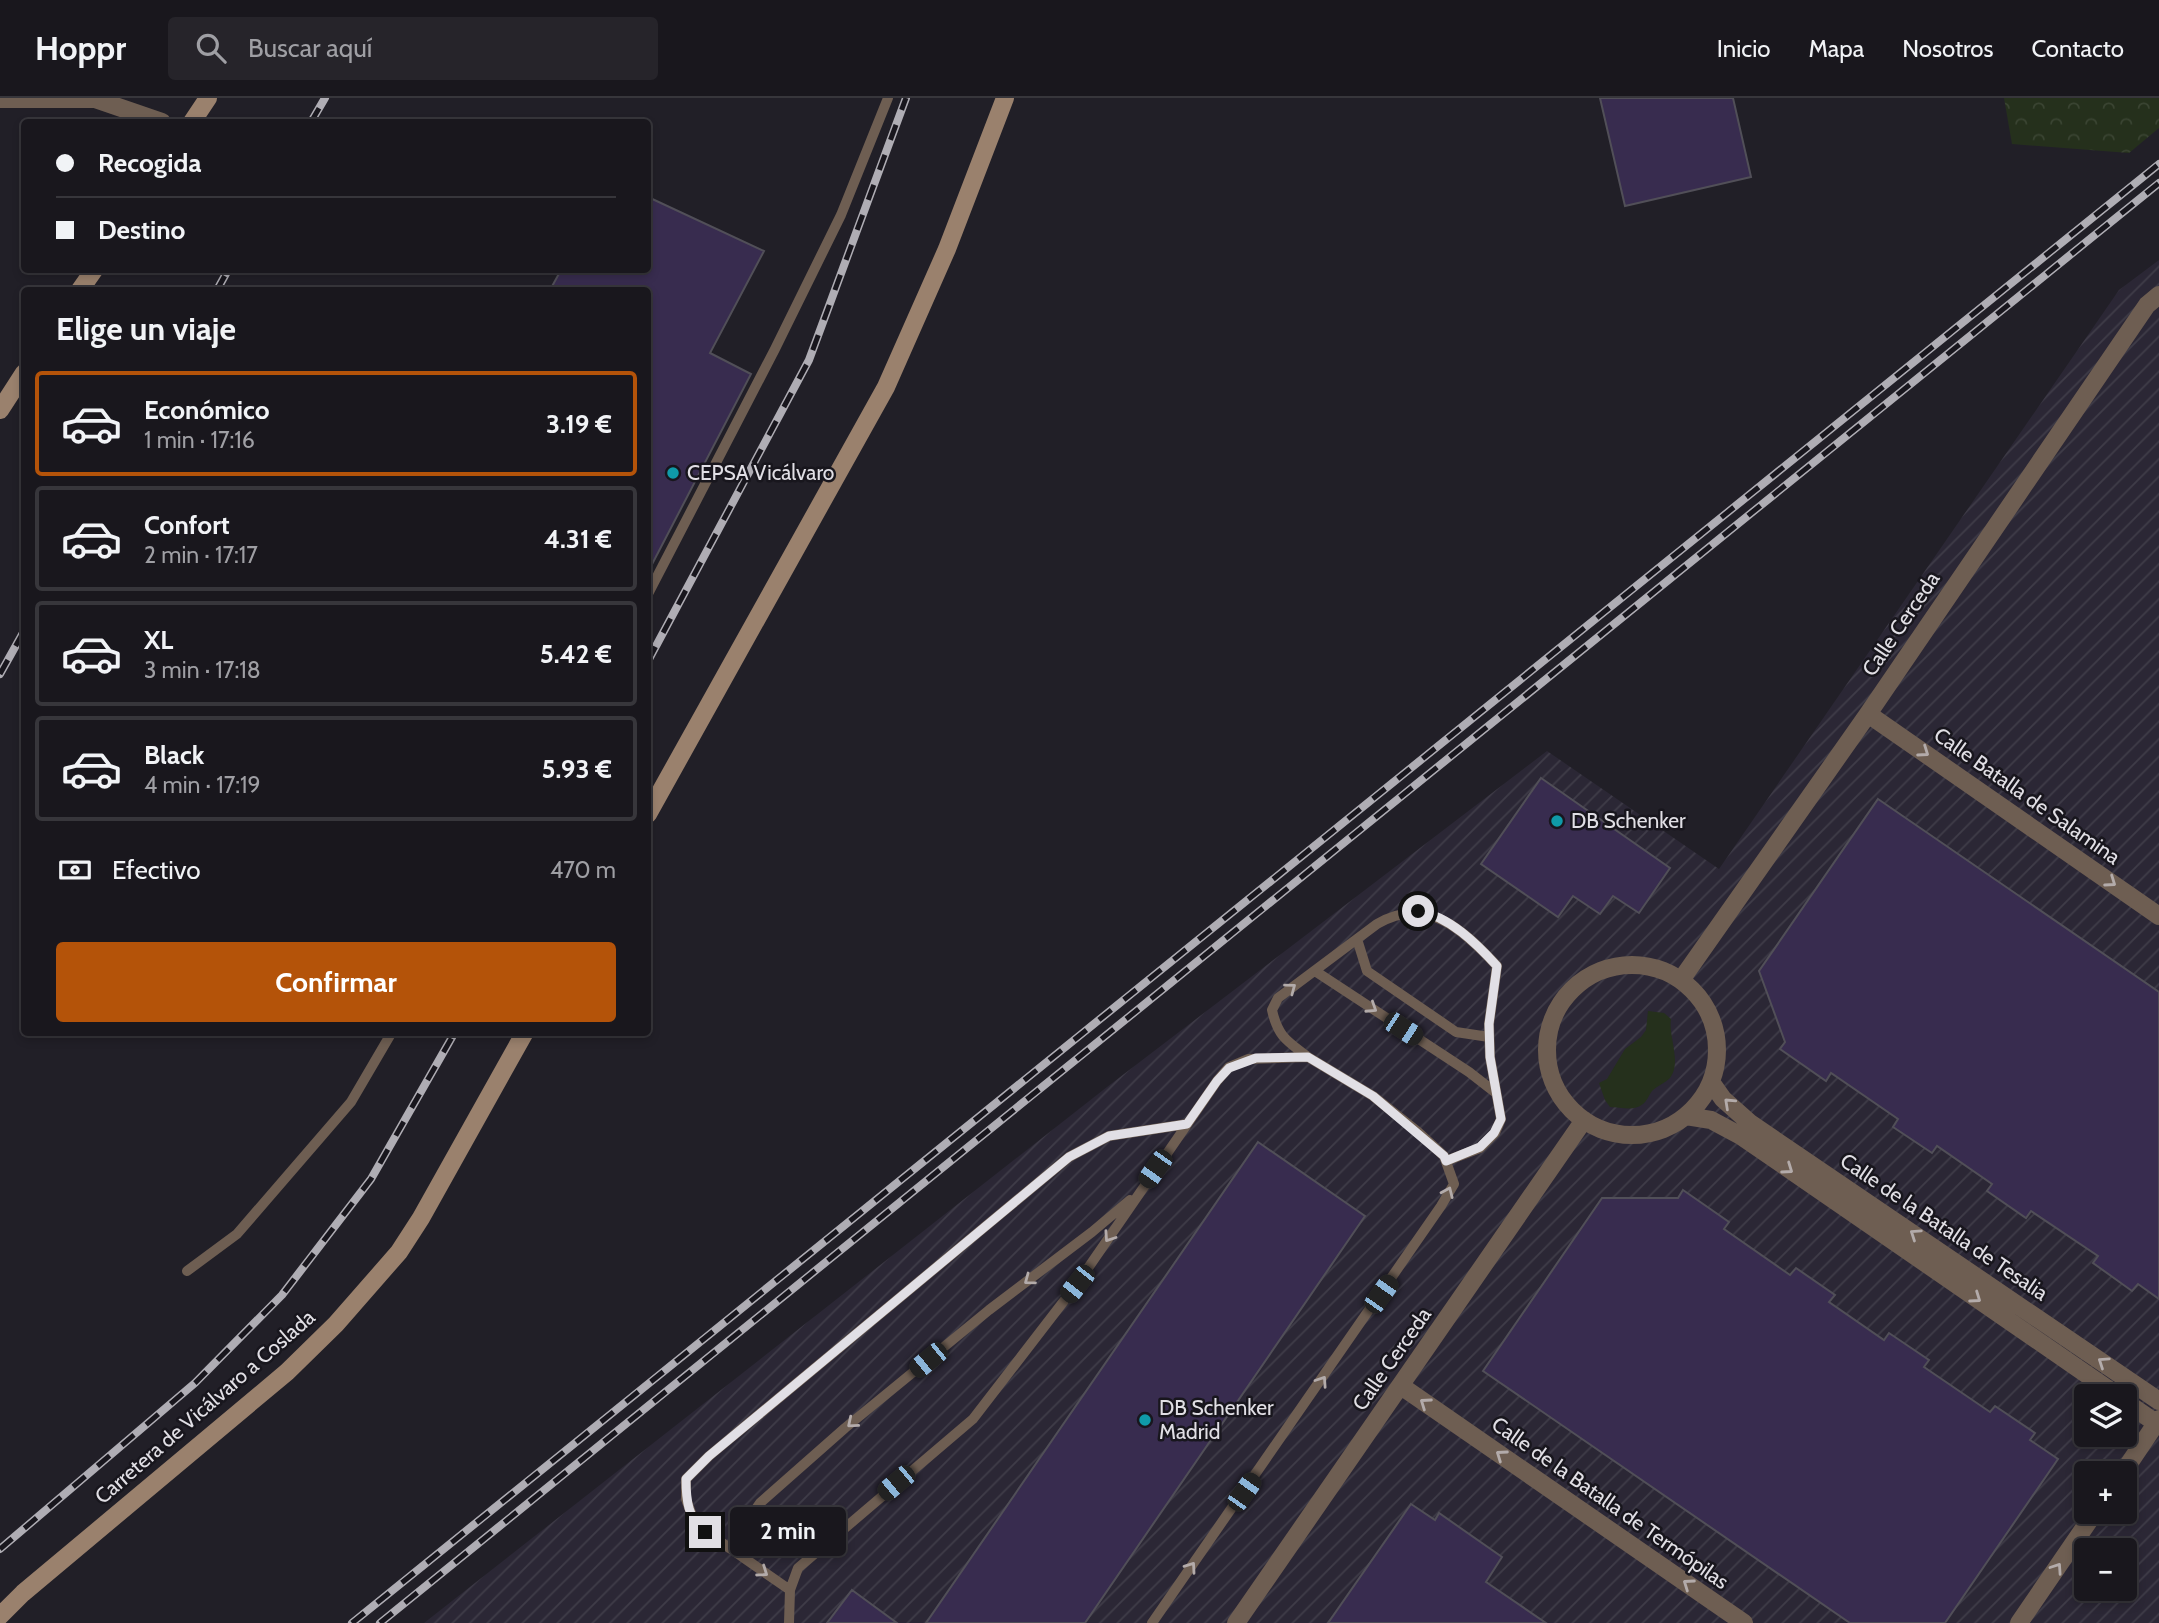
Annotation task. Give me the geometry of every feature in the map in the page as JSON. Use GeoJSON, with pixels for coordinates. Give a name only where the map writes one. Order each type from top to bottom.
{"type":"FeatureCollection","features":[{"type":"Feature","properties":{"kind":"street"},"geometry":{"type":"LineString","coordinates":[[194,119],[208,98]]}},
{"type":"Feature","properties":{"kind":"street"},"geometry":{"type":"LineString","coordinates":[[651,809],[886,387],[947,249],[1005,98]]}},
{"type":"Feature","properties":{"kind":"street"},"geometry":{"type":"LineString","coordinates":[[0,99],[94,99],[153,119]]}},
{"type":"Feature","properties":{"kind":"street","name":"Calle Cerceda"},"geometry":{"type":"LineString","coordinates":[[1681,980],[1868,714],[2147,305],[2159,295]]}},
{"type":"Feature","properties":{"kind":"street"},"geometry":{"type":"LineString","coordinates":[[0,410],[21,378]]}},
{"type":"Feature","properties":{"kind":"street","name":"Calle Batalla de Salamina"},"geometry":{"type":"LineString","coordinates":[[1868,714],[2159,916]]}},
{"type":"Feature","properties":{"kind":"street"},"geometry":{"type":"LineString","coordinates":[[1648,966],[1665,971],[1681,980],[1701,1000],[1714,1026],[1717,1054],[1711,1082],[1686,1116],[1662,1129],[1635,1134],[1600,1128],[1584,1120],[1559,1094],[1548,1061],[1550,1025],[1567,994],[1596,973],[1613,967],[1648,966]]}},
{"type":"Feature","properties":{"kind":"street","name":"Carretera de Vicálvaro a Coslada"},"geometry":{"type":"LineString","coordinates":[[0,1616],[23,1593],[287,1372],[336,1324],[399,1252],[421,1218],[523,1036]]}},
{"type":"Feature","properties":{"kind":"street","name":"Calle de la Batalla de Tesalia"},"geometry":{"type":"LineString","coordinates":[[1711,1082],[1723,1099],[1750,1122],[2159,1401]]}},
{"type":"Feature","properties":{"kind":"street","name":"Calle de la Batalla de Tesalia"},"geometry":{"type":"LineString","coordinates":[[1686,1116],[1711,1120],[1741,1136],[2101,1384]]}},
{"type":"Feature","properties":{"kind":"street","name":"Calle Cerceda"},"geometry":{"type":"LineString","coordinates":[[1236,1623],[1584,1120]]}},
{"type":"Feature","properties":{"kind":"street","name":"Calle de la Batalla de Termópilas"},"geometry":{"type":"LineString","coordinates":[[1401,1386],[1744,1623]]}},
{"type":"Feature","properties":{"kind":"street"},"geometry":{"type":"LineString","coordinates":[[2131,1461],[2158,1422],[2137,1409]]}},
{"type":"Feature","properties":{"kind":"street"},"geometry":{"type":"LineString","coordinates":[[2019,1623],[2087,1524]]}},
{"type":"Feature","properties":{"kind":"lane"},"geometry":{"type":"LineString","coordinates":[[651,588],[841,215],[888,98]]}},
{"type":"Feature","properties":{"kind":"lane"},"geometry":{"type":"LineString","coordinates":[[1152,1623],[1454,1184],[1444,1156],[1373,1096],[1308,1057],[1282,1037],[1276,1027],[1272,1010],[1278,998],[1394,914],[1418,911],[1429,913],[1473,942],[1497,966],[1489,1037],[1501,1119],[1494,1133],[1480,1147],[1446,1161]]}},
{"type":"Feature","properties":{"kind":"lane"},"geometry":{"type":"LineString","coordinates":[[1357,939],[1367,971],[1456,1032],[1489,1037]]}},
{"type":"Feature","properties":{"kind":"lane"},"geometry":{"type":"LineString","coordinates":[[1315,971],[1469,1072],[1496,1093]]}},
{"type":"Feature","properties":{"kind":"lane"},"geometry":{"type":"LineString","coordinates":[[187,1271],[237,1234],[351,1102],[390,1036]]}},
{"type":"Feature","properties":{"kind":"lane"},"geometry":{"type":"LineString","coordinates":[[789,1623],[790,1590],[798,1568],[973,1419],[1077,1284],[1217,1081],[1229,1068],[1256,1058],[1308,1057]]}},
{"type":"Feature","properties":{"kind":"lane"},"geometry":{"type":"LineString","coordinates":[[790,1590],[695,1524],[686,1499],[686,1479],[709,1456],[1069,1157],[1109,1136],[1187,1124]]}},
{"type":"Feature","properties":{"kind":"lane"},"geometry":{"type":"LineString","coordinates":[[729,1548],[760,1503],[845,1428],[989,1310],[1093,1232],[1140,1192]]}},
{"type":"Feature","properties":{"kind":"shaded area"},"geometry":{"type":"Polygon","coordinates":[[[2159,260],[2159,1623],[424,1623],[1107,1087],[1547,751],[1719,869],[2119,290],[2159,260]]]}},
{"type":"Feature","properties":{"kind":"green space"},"geometry":{"type":"Polygon","coordinates":[[[2004,98],[2159,98],[2159,128],[2129,153],[2012,144],[2004,98]]]}},
{"type":"Feature","properties":{"kind":"green space"},"geometry":{"type":"Polygon","coordinates":[[[1648,1011],[1664,1013],[1671,1019],[1675,1057],[1673,1072],[1670,1078],[1652,1091],[1639,1106],[1610,1107],[1599,1083],[1607,1079],[1625,1049],[1646,1030],[1648,1011]]]}},
{"type":"Feature","properties":{"kind":"building"},"geometry":{"type":"Polygon","coordinates":[[[1600,98],[1733,98],[1751,177],[1625,206],[1600,98]]]}},
{"type":"Feature","properties":{"kind":"building","name":"CEPSA Vicálvaro"},"geometry":{"type":"Polygon","coordinates":[[[651,198],[764,251],[710,353],[751,374],[651,566],[651,287],[552,287],[559,273],[651,273],[651,198]]]}},
{"type":"Feature","properties":{"kind":"building","name":"DB Schenker"},"geometry":{"type":"Polygon","coordinates":[[[1541,778],[1670,868],[1639,913],[1613,896],[1600,914],[1573,896],[1558,917],[1481,864],[1541,778]]]}},
{"type":"Feature","properties":{"kind":"building"},"geometry":{"type":"Polygon","coordinates":[[[1878,799],[2159,992],[2159,1299],[2138,1284],[2132,1291],[2093,1263],[2098,1256],[2031,1211],[2026,1218],[1987,1191],[1992,1184],[1937,1146],[1932,1153],[1893,1127],[1898,1119],[1831,1073],[1826,1081],[1780,1049],[1785,1042],[1759,971],[1878,799]]]}},
{"type":"Feature","properties":{"kind":"building","name":"DB Schenker Madrid"},"geometry":{"type":"Polygon","coordinates":[[[1258,1142],[1365,1216],[1085,1623],[926,1623],[1258,1142]]]}},
{"type":"Feature","properties":{"kind":"building"},"geometry":{"type":"Polygon","coordinates":[[[1683,1190],[1729,1222],[1724,1229],[1790,1275],[1796,1268],[1835,1295],[1829,1302],[1884,1340],[1889,1333],[1929,1360],[1924,1367],[1990,1412],[1995,1406],[2035,1433],[2030,1440],[2058,1459],[1945,1623],[1850,1623],[1483,1371],[1602,1198],[1678,1198],[1683,1190]]]}},
{"type":"Feature","properties":{"kind":"building"},"geometry":{"type":"Polygon","coordinates":[[[1411,1504],[1435,1520],[1439,1513],[1502,1557],[1486,1582],[1546,1623],[1328,1623],[1411,1504]]]}},
{"type":"Feature","properties":{"kind":"building"},"geometry":{"type":"Polygon","coordinates":[[[852,1590],[897,1623],[827,1623],[852,1590]]]}},
{"type":"Feature","properties":{"kind":"railway"},"geometry":{"type":"LineString","coordinates":[[313,119],[325,98]]}},
{"type":"Feature","properties":{"kind":"railway"},"geometry":{"type":"LineString","coordinates":[[651,655],[809,360],[906,98]]}},
{"type":"Feature","properties":{"kind":"railway"},"geometry":{"type":"LineString","coordinates":[[352,1623],[2159,164]]}},
{"type":"Feature","properties":{"kind":"railway"},"geometry":{"type":"LineString","coordinates":[[380,1623],[2159,183]]}},
{"type":"Feature","properties":{"kind":"railway"},"geometry":{"type":"LineString","coordinates":[[219,287],[226,273]]}},
{"type":"Feature","properties":{"kind":"railway"},"geometry":{"type":"LineString","coordinates":[[0,674],[21,636]]}},
{"type":"Feature","properties":{"kind":"railway"},"geometry":{"type":"LineString","coordinates":[[0,1549],[195,1383],[282,1295],[371,1179],[453,1036]]}},
{"type":"Feature","properties":{"kind":"place","name":"CEPSA Vicálvaro"},"geometry":{"type":"Point","coordinates":[673,473]}},
{"type":"Feature","properties":{"kind":"place","name":"DB Schenker"},"geometry":{"type":"Point","coordinates":[1557,821]}},
{"type":"Feature","properties":{"kind":"place","name":"DB Schenker Madrid"},"geometry":{"type":"Point","coordinates":[1145,1420]}},
{"type":"Feature","properties":{"kind":"route"},"geometry":{"type":"LineString","coordinates":[[705,1532],[695,1524],[686,1499],[686,1479],[709,1456],[1069,1157],[1109,1136],[1187,1124],[1229,1068],[1248,1059],[1308,1057],[1373,1096],[1418,1132],[1446,1161],[1480,1147],[1494,1133],[1501,1119],[1490,1057],[1489,1024],[1497,966],[1453,927],[1429,913],[1418,911]]}}]}
